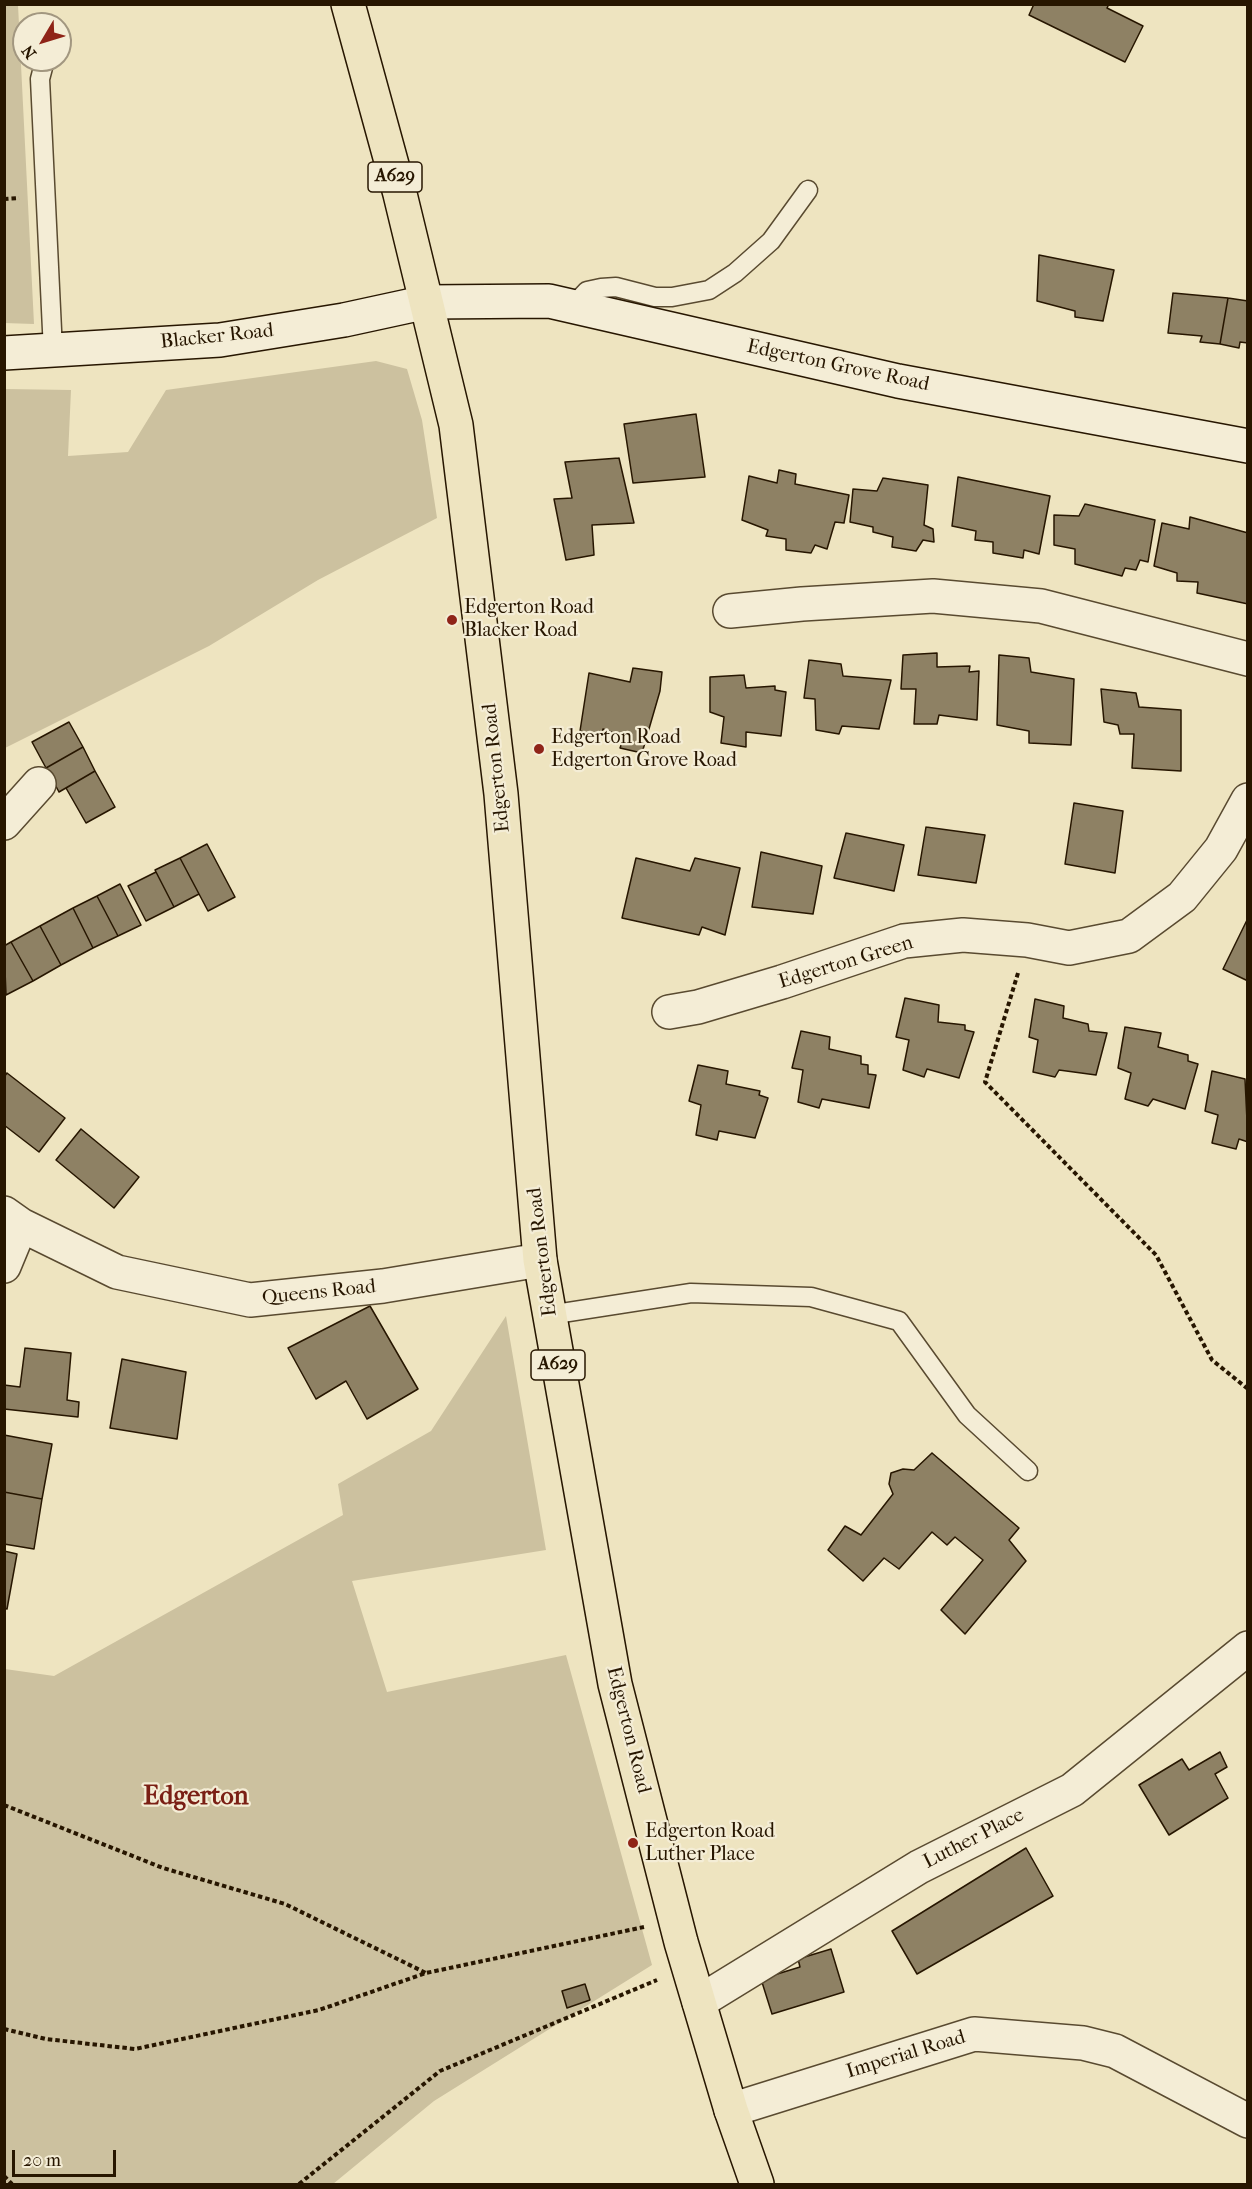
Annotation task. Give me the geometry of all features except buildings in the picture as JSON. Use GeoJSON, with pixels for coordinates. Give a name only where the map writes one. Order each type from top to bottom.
{"type":"FeatureCollection","features":[{"type":"Feature","properties":{"kind":"highway","name":"A629"},"geometry":{"type":"LineString","coordinates":[[348,4],[427,302]]}},
{"type":"Feature","properties":{"kind":"highway","name":"Edgerton Road"},"geometry":{"type":"LineString","coordinates":[[427,302],[456,425],[500,782],[540,1260],[549,1315],[615,1684],[688,1967],[731,2110],[758,2184]]}},
{"type":"Feature","properties":{"kind":"street","name":"Edgerton Grove Road"},"geometry":{"type":"LineString","coordinates":[[427,302],[549,301],[898,381],[1248,446]]}},
{"type":"Feature","properties":{"kind":"street","name":"Blacker Road"},"geometry":{"type":"LineString","coordinates":[[4,353],[220,340],[344,320],[427,302]]}},
{"type":"Feature","properties":{"kind":"street"},"geometry":{"type":"LineString","coordinates":[[730,611],[933,596],[1041,606],[1248,660]]}},
{"type":"Feature","properties":{"kind":"street"},"geometry":{"type":"LineString","coordinates":[[4,823],[39,784]]}},
{"type":"Feature","properties":{"kind":"street","name":"Edgerton Green"},"geometry":{"type":"LineString","coordinates":[[669,1012],[698,1007],[782,982],[904,941],[963,935],[1027,940],[1069,948],[1129,936],[1182,897],[1221,849],[1248,800]]}},
{"type":"Feature","properties":{"kind":"street","name":"Queens Road"},"geometry":{"type":"LineString","coordinates":[[13,1219],[117,1272],[250,1300],[383,1286],[540,1260]]}},
{"type":"Feature","properties":{"kind":"street"},"geometry":{"type":"LineString","coordinates":[[4,1266],[13,1219]]}},
{"type":"Feature","properties":{"kind":"street","name":"Luther Place"},"geometry":{"type":"LineString","coordinates":[[699,2002],[919,1867],[1072,1790],[1244,1656]]}},
{"type":"Feature","properties":{"kind":"street","name":"Imperial Road"},"geometry":{"type":"LineString","coordinates":[[731,2110],[974,2034],[1083,2043],[1115,2050],[1248,2121]]}},
{"type":"Feature","properties":{"kind":"lane"},"geometry":{"type":"LineString","coordinates":[[42,72],[40,79],[53,351]]}},
{"type":"Feature","properties":{"kind":"lane"},"geometry":{"type":"LineString","coordinates":[[573,306],[587,291],[601,288],[616,287],[655,297],[672,297],[709,290],[735,273],[771,241],[808,190]]}},
{"type":"Feature","properties":{"kind":"lane"},"geometry":{"type":"LineString","coordinates":[[549,1315],[691,1293],[811,1297],[899,1321],[967,1415],[1028,1471]]}},
{"type":"Feature","properties":{"kind":"path"},"geometry":{"type":"LineString","coordinates":[[1027,940],[985,1082],[1156,1255],[1212,1360],[1248,1389]]}},
{"type":"Feature","properties":{"kind":"path"},"geometry":{"type":"LineString","coordinates":[[4,1805],[163,1868],[285,1904],[426,1973]]}},
{"type":"Feature","properties":{"kind":"path"},"geometry":{"type":"LineString","coordinates":[[4,2029],[45,2040],[135,2049],[319,2010],[426,1973],[609,1936],[676,1919]]}},
{"type":"Feature","properties":{"kind":"path"},"geometry":{"type":"LineString","coordinates":[[299,2184],[440,2071],[688,1967]]}},
{"type":"Feature","properties":{"kind":"path"},"geometry":{"type":"LineString","coordinates":[[4,2176],[12,2184]]}},
{"type":"Feature","properties":{"kind":"shaded area"},"geometry":{"type":"Polygon","coordinates":[[[18,4],[18,12],[12,12],[12,72],[21,72],[34,324],[4,323],[4,5],[18,4]]]}},
{"type":"Feature","properties":{"kind":"shaded area"},"geometry":{"type":"Polygon","coordinates":[[[376,361],[407,369],[422,420],[437,518],[318,580],[209,646],[5,748],[5,389],[71,390],[68,456],[128,452],[166,390],[376,361]]]}},
{"type":"Feature","properties":{"kind":"shaded area"},"geometry":{"type":"Polygon","coordinates":[[[506,1316],[546,1550],[352,1581],[387,1692],[566,1655],[652,1965],[434,2101],[333,2184],[5,2184],[5,1669],[54,1676],[343,1515],[338,1484],[431,1431],[506,1316]]]}},
{"type":"Feature","properties":{"kind":"place","name":"Edgerton Road Blacker Road"},"geometry":{"type":"Point","coordinates":[452,620]}},
{"type":"Feature","properties":{"kind":"place","name":"Edgerton Road Edgerton Grove Road"},"geometry":{"type":"Point","coordinates":[539,749]}},
{"type":"Feature","properties":{"kind":"place","name":"Edgerton Road Luther Place"},"geometry":{"type":"Point","coordinates":[633,1843]}},
{"type":"Feature","properties":{"kind":"district","name":"Edgerton"},"geometry":{"type":"Point","coordinates":[196,1798]}}]}
